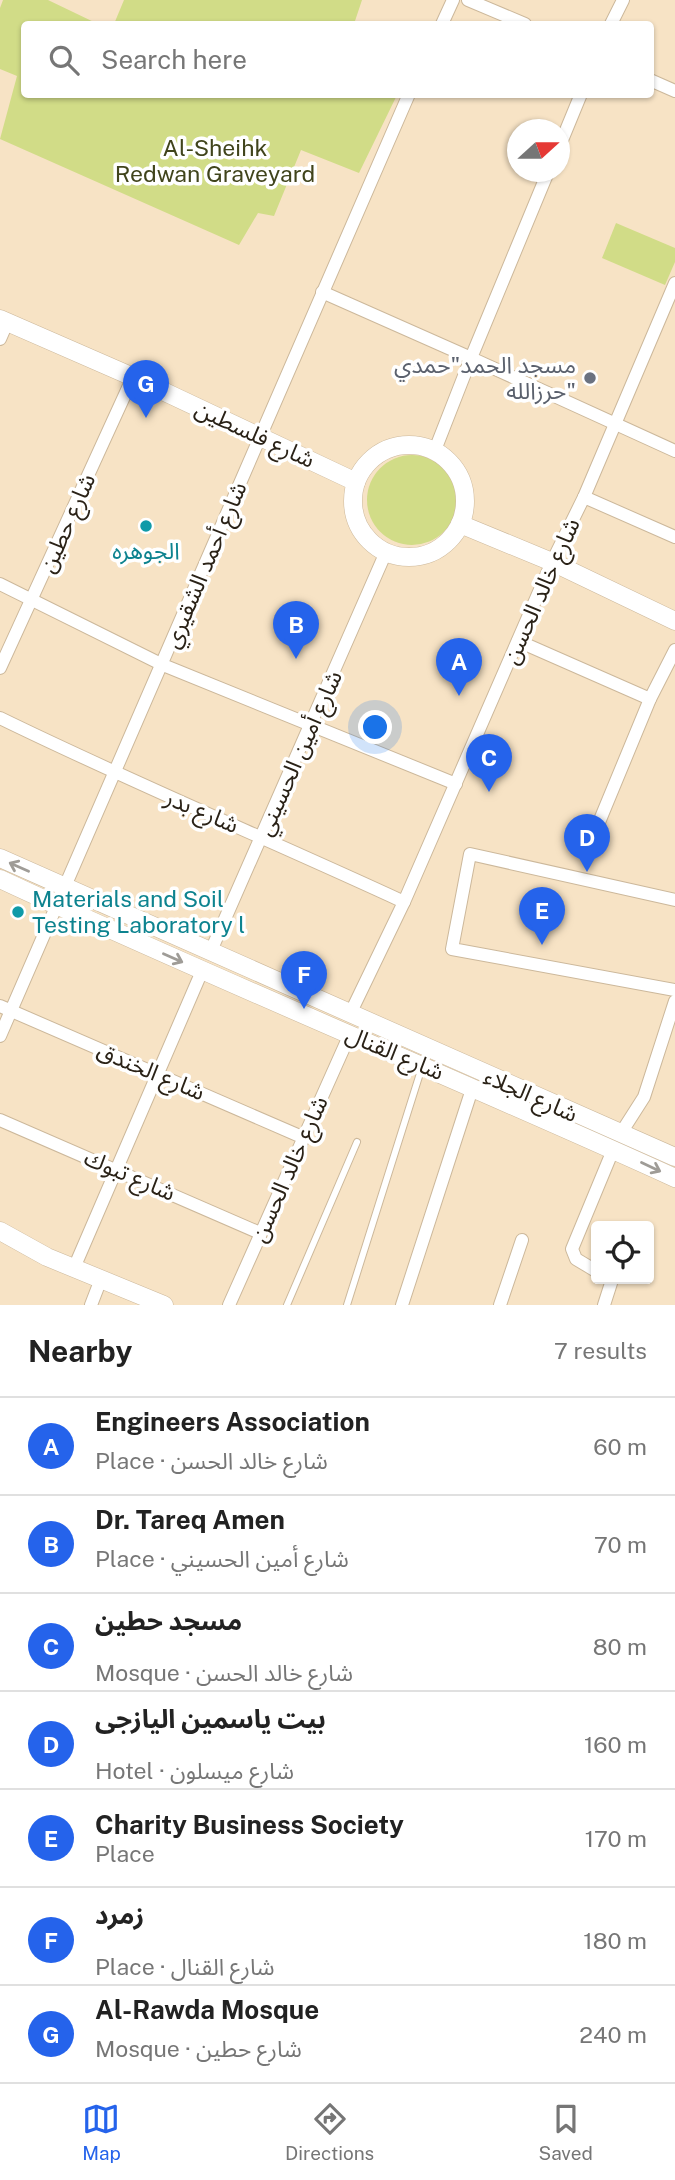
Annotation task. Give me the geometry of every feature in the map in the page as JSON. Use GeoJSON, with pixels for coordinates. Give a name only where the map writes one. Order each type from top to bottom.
{"type":"FeatureCollection","features":[{"type":"Feature","properties":{"kind":"main road","name":"شارع فلسطين"},"geometry":{"type":"LineString","coordinates":[[2,327],[133,377],[356,482]]}},
{"type":"Feature","properties":{"kind":"main road"},"geometry":{"type":"LineString","coordinates":[[407,444],[435,450],[451,463],[462,480],[466,501],[460,524],[446,544],[430,554],[411,557],[386,552],[368,539],[357,521],[353,500],[356,482],[367,464],[389,448],[407,444]]}},
{"type":"Feature","properties":{"kind":"main road"},"geometry":{"type":"LineString","coordinates":[[460,524],[552,562],[675,621]]}},
{"type":"Feature","properties":{"kind":"main road","name":"شارع القنال"},"geometry":{"type":"LineString","coordinates":[[0,858],[210,953],[351,1012]]}},
{"type":"Feature","properties":{"kind":"main road","name":"شارع القنال"},"geometry":{"type":"LineString","coordinates":[[0,879],[202,971],[422,1065],[617,1141],[675,1178]]}},
{"type":"Feature","properties":{"kind":"main road","name":"شارع الجلاء"},"geometry":{"type":"LineString","coordinates":[[351,1012],[617,1141],[675,1157]]}},
{"type":"Feature","properties":{"kind":"main road"},"geometry":{"type":"LineString","coordinates":[[0,1231],[74,1268],[164,1305]]}},
{"type":"Feature","properties":{"kind":"street"},"geometry":{"type":"LineString","coordinates":[[443,21],[453,0]]}},
{"type":"Feature","properties":{"kind":"street"},"geometry":{"type":"LineString","coordinates":[[468,0],[518,21]]}},
{"type":"Feature","properties":{"kind":"street"},"geometry":{"type":"LineString","coordinates":[[612,21],[623,0]]}},
{"type":"Feature","properties":{"kind":"street"},"geometry":{"type":"LineString","coordinates":[[654,82],[675,91]]}},
{"type":"Feature","properties":{"kind":"street","name":"شارع أحمد الشقيري"},"geometry":{"type":"LineString","coordinates":[[0,1036],[5,1009],[66,888],[116,775],[259,436],[407,98]]}},
{"type":"Feature","properties":{"kind":"street"},"geometry":{"type":"LineString","coordinates":[[570,119],[578,98]]}},
{"type":"Feature","properties":{"kind":"street"},"geometry":{"type":"LineString","coordinates":[[435,450],[544,182]]}},
{"type":"Feature","properties":{"kind":"street","name":"شارع خالد الحسن"},"geometry":{"type":"LineString","coordinates":[[351,1012],[404,902],[552,562],[584,497],[675,283]]}},
{"type":"Feature","properties":{"kind":"street"},"geometry":{"type":"LineString","coordinates":[[321,292],[675,451]]}},
{"type":"Feature","properties":{"kind":"street","name":"شارع حطين"},"geometry":{"type":"LineString","coordinates":[[0,668],[133,377]]}},
{"type":"Feature","properties":{"kind":"street"},"geometry":{"type":"LineString","coordinates":[[584,497],[675,537]]}},
{"type":"Feature","properties":{"kind":"street","name":"شارع أمين الحسيني"},"geometry":{"type":"LineString","coordinates":[[210,953],[386,552]]}},
{"type":"Feature","properties":{"kind":"street"},"geometry":{"type":"LineString","coordinates":[[0,584],[163,665],[456,784]]}},
{"type":"Feature","properties":{"kind":"street"},"geometry":{"type":"LineString","coordinates":[[518,641],[650,699]]}},
{"type":"Feature","properties":{"kind":"street"},"geometry":{"type":"LineString","coordinates":[[594,832],[650,699],[675,650]]}},
{"type":"Feature","properties":{"kind":"street","name":"شارع بدر"},"geometry":{"type":"LineString","coordinates":[[0,718],[116,775],[262,836],[404,902]]}},
{"type":"Feature","properties":{"kind":"street"},"geometry":{"type":"LineString","coordinates":[[675,900],[470,854],[452,948],[675,990]]}},
{"type":"Feature","properties":{"kind":"street"},"geometry":{"type":"LineString","coordinates":[[74,1268],[202,971]]}},
{"type":"Feature","properties":{"kind":"street"},"geometry":{"type":"LineString","coordinates":[[591,1268],[576,1259],[572,1249],[617,1141],[644,1097],[675,1001]]}},
{"type":"Feature","properties":{"kind":"street","name":"شارع الخندق"},"geometry":{"type":"LineString","coordinates":[[5,1009],[302,1137]]}},
{"type":"Feature","properties":{"kind":"street","name":"شارع خالد الحسن"},"geometry":{"type":"LineString","coordinates":[[229,1305],[350,1034]]}},
{"type":"Feature","properties":{"kind":"street"},"geometry":{"type":"LineString","coordinates":[[402,1305],[473,1086]]}},
{"type":"Feature","properties":{"kind":"street","name":"شارع تبوك"},"geometry":{"type":"LineString","coordinates":[[0,1120],[260,1233]]}},
{"type":"Feature","properties":{"kind":"street"},"geometry":{"type":"LineString","coordinates":[[500,1305],[523,1240]]}},
{"type":"Feature","properties":{"kind":"street"},"geometry":{"type":"LineString","coordinates":[[91,1305],[101,1279]]}},
{"type":"Feature","properties":{"kind":"street"},"geometry":{"type":"LineString","coordinates":[[604,1305],[611,1284]]}},
{"type":"Feature","properties":{"kind":"lane"},"geometry":{"type":"LineString","coordinates":[[347,1305],[422,1065]]}},
{"type":"Feature","properties":{"kind":"lane"},"geometry":{"type":"LineString","coordinates":[[287,1305],[357,1142]]}},
{"type":"Feature","properties":{"kind":"green space","name":"Al-Sheihk Redwan Graveyard"},"geometry":{"type":"Polygon","coordinates":[[[3,0],[48,0],[92,21],[21,21],[21,98],[396,98],[359,173],[301,150],[274,216],[258,213],[239,245],[0,139],[17,76],[0,69],[0,8],[3,0]]]}},
{"type":"Feature","properties":{"kind":"green space"},"geometry":{"type":"Polygon","coordinates":[[[124,0],[362,0],[355,21],[115,21],[124,0]]]}},
{"type":"Feature","properties":{"kind":"green space"},"geometry":{"type":"Polygon","coordinates":[[[616,223],[675,248],[675,262],[665,285],[602,258],[616,223]]]}},
{"type":"Feature","properties":{"kind":"green space"},"geometry":{"type":"Polygon","coordinates":[[[412,455],[429,459],[444,468],[453,483],[457,500],[453,517],[444,532],[429,541],[412,545],[395,541],[380,532],[371,517],[367,500],[371,483],[380,468],[395,459],[412,455]]]}},
{"type":"Feature","properties":{"kind":"place","name":"مسجد الحمد\"حمدي حرزالله\""},"geometry":{"type":"Point","coordinates":[590,378]}},
{"type":"Feature","properties":{"kind":"place","name":"Al-Rawda Mosque"},"geometry":{"type":"Point","coordinates":[146,418]}},
{"type":"Feature","properties":{"kind":"place","name":"الجوهره"},"geometry":{"type":"Point","coordinates":[146,526]}},
{"type":"Feature","properties":{"kind":"place","name":"Dr. Tareq Amen"},"geometry":{"type":"Point","coordinates":[296,659]}},
{"type":"Feature","properties":{"kind":"place","name":"Engineers Association"},"geometry":{"type":"Point","coordinates":[459,696]}},
{"type":"Feature","properties":{"kind":"place","name":"مسجد حطين"},"geometry":{"type":"Point","coordinates":[489,792]}},
{"type":"Feature","properties":{"kind":"place","name":"بيت ياسمين اليازجى"},"geometry":{"type":"Point","coordinates":[587,872]}},
{"type":"Feature","properties":{"kind":"place","name":"Materials and Soil Testing Laboratory l"},"geometry":{"type":"Point","coordinates":[18,912]}},
{"type":"Feature","properties":{"kind":"place","name":"Charity Business Society"},"geometry":{"type":"Point","coordinates":[542,945]}},
{"type":"Feature","properties":{"kind":"place","name":"زمرد"},"geometry":{"type":"Point","coordinates":[304,1009]}}]}
